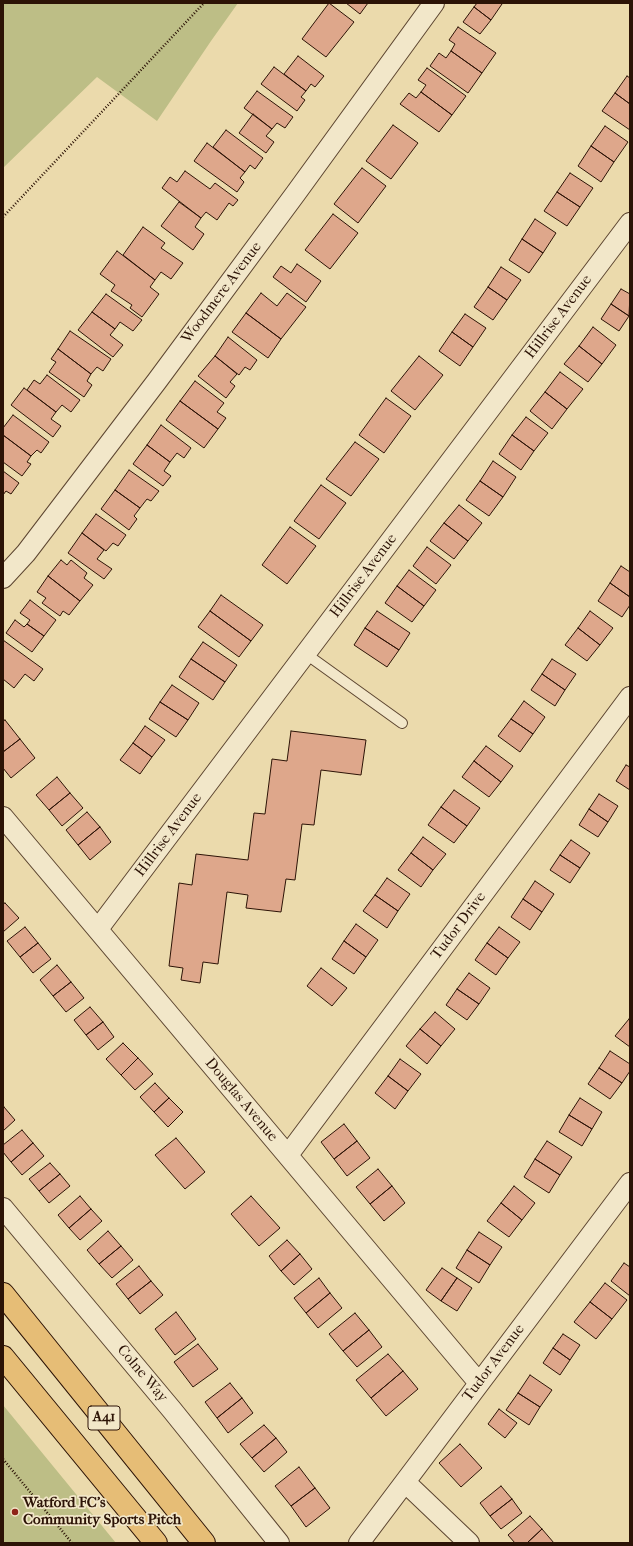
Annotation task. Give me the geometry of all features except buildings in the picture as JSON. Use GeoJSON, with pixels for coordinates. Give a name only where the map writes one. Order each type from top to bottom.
{"type":"FeatureCollection","features":[{"type":"Feature","properties":{"kind":"highway","name":"A41"},"geometry":{"type":"LineString","coordinates":[[3,1294],[204,1543]]}},
{"type":"Feature","properties":{"kind":"highway","name":"A41"},"geometry":{"type":"LineString","coordinates":[[3,1357],[156,1543]]}},
{"type":"Feature","properties":{"kind":"street","name":"Woodmere Avenue"},"geometry":{"type":"LineString","coordinates":[[3,578],[26,553],[157,381],[434,3]]}},
{"type":"Feature","properties":{"kind":"street","name":"Hillrise Avenue"},"geometry":{"type":"LineString","coordinates":[[98,929],[630,223]]}},
{"type":"Feature","properties":{"kind":"street","name":"Tudor Drive"},"geometry":{"type":"LineString","coordinates":[[288,1155],[630,697]]}},
{"type":"Feature","properties":{"kind":"street","name":"Douglas Avenue"},"geometry":{"type":"LineString","coordinates":[[3,817],[479,1384]]}},
{"type":"Feature","properties":{"kind":"street","name":"Tudor Avenue"},"geometry":{"type":"LineString","coordinates":[[359,1543],[630,1183]]}},
{"type":"Feature","properties":{"kind":"street","name":"Colne Way"},"geometry":{"type":"LineString","coordinates":[[3,1208],[172,1410],[279,1543]]}},
{"type":"Feature","properties":{"kind":"street"},"geometry":{"type":"LineString","coordinates":[[405,1482],[469,1543]]}},
{"type":"Feature","properties":{"kind":"lane"},"geometry":{"type":"LineString","coordinates":[[306,654],[402,723]]}},
{"type":"Feature","properties":{"kind":"path"},"geometry":{"type":"LineString","coordinates":[[3,217],[204,3]]}},
{"type":"Feature","properties":{"kind":"path"},"geometry":{"type":"LineString","coordinates":[[3,1459],[72,1543]]}},
{"type":"Feature","properties":{"kind":"green space"},"geometry":{"type":"Polygon","coordinates":[[[3,3],[238,3],[157,121],[97,77],[3,168],[3,3]]]}},
{"type":"Feature","properties":{"kind":"green space"},"geometry":{"type":"Polygon","coordinates":[[[3,1405],[116,1543],[3,1543],[3,1405]]]}},
{"type":"Feature","properties":{"kind":"place","name":"Watford FC's Community Sports Pitch"},"geometry":{"type":"Point","coordinates":[15,1512]}}]}
